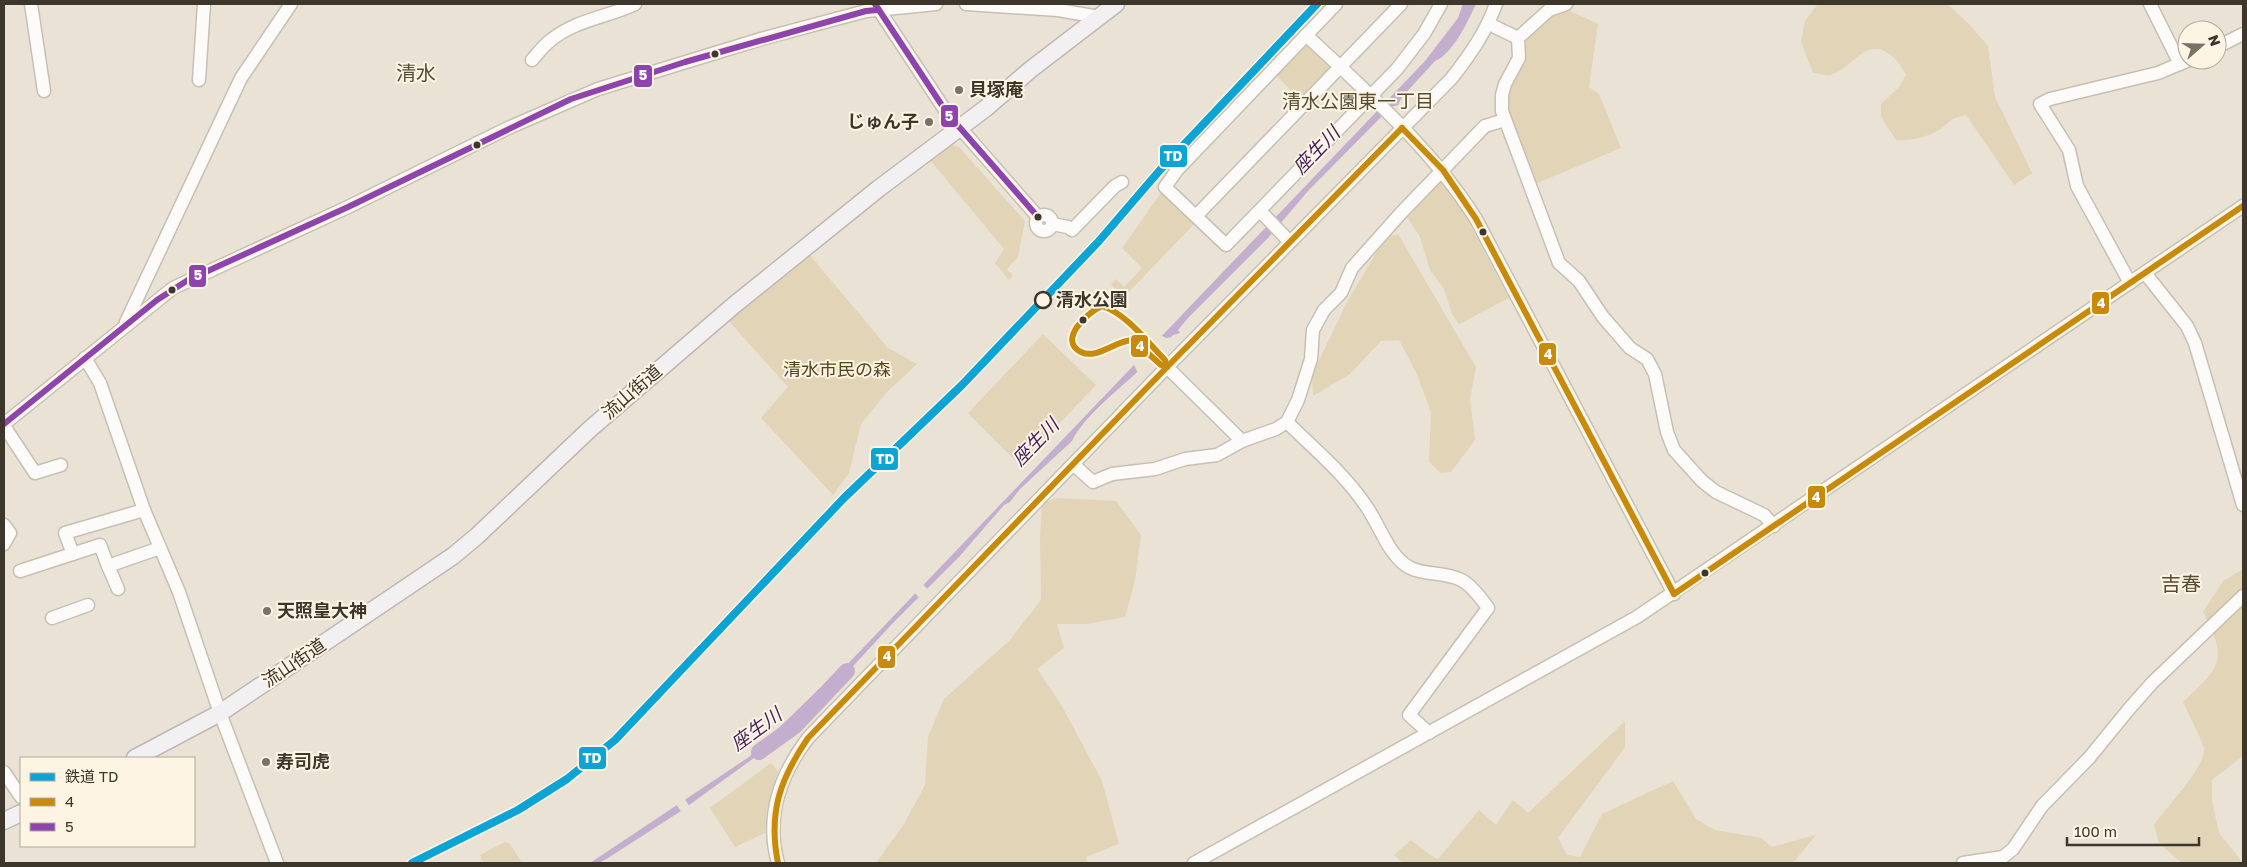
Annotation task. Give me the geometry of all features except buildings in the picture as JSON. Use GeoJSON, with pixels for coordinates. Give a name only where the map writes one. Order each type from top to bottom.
{"type":"FeatureCollection","features":[{"type":"Feature","properties":{"kind":"main road","name":"流山街道"},"geometry":{"type":"LineString","coordinates":[[137,757],[220,713],[453,556],[488,526],[571,446],[680,351],[813,240],[1116,4]]}},
{"type":"Feature","properties":{"kind":"main road"},"geometry":{"type":"LineString","coordinates":[[4,821],[20,813]]}},
{"type":"Feature","properties":{"kind":"street"},"geometry":{"type":"LineString","coordinates":[[31,4],[44,91]]}},
{"type":"Feature","properties":{"kind":"street"},"geometry":{"type":"LineString","coordinates":[[199,80],[204,4]]}},
{"type":"Feature","properties":{"kind":"street"},"geometry":{"type":"LineString","coordinates":[[125,325],[241,78],[291,4]]}},
{"type":"Feature","properties":{"kind":"street"},"geometry":{"type":"LineString","coordinates":[[532,60],[552,39],[585,21],[610,15],[635,4]]}},
{"type":"Feature","properties":{"kind":"street"},"geometry":{"type":"LineString","coordinates":[[61,465],[35,473],[4,425],[125,325],[173,288],[188,280],[348,207],[571,99],[732,48],[876,7],[936,4]]}},
{"type":"Feature","properties":{"kind":"street"},"geometry":{"type":"LineString","coordinates":[[966,4],[1058,10],[1099,17]]}},
{"type":"Feature","properties":{"kind":"street"},"geometry":{"type":"LineString","coordinates":[[1336,4],[1177,170],[1165,187],[1226,245],[1262,213],[1372,99],[1424,34],[1442,4]]}},
{"type":"Feature","properties":{"kind":"street"},"geometry":{"type":"LineString","coordinates":[[1196,216],[1401,4]]}},
{"type":"Feature","properties":{"kind":"street"},"geometry":{"type":"LineString","coordinates":[[778,863],[774,843],[774,814],[778,794],[794,757],[834,711],[1167,367],[1285,238],[1398,124],[1451,79],[1470,55],[1489,24],[1496,4]]}},
{"type":"Feature","properties":{"kind":"street"},"geometry":{"type":"LineString","coordinates":[[1518,38],[1549,10],[1566,4]]}},
{"type":"Feature","properties":{"kind":"street"},"geometry":{"type":"LineString","coordinates":[[2150,4],[2177,50]]}},
{"type":"Feature","properties":{"kind":"street"},"geometry":{"type":"LineString","coordinates":[[876,7],[940,105],[1038,218],[1037,224],[1042,230],[1049,228],[1052,224],[1068,227],[1072,230],[1115,186],[1122,182]]}},
{"type":"Feature","properties":{"kind":"street"},"geometry":{"type":"LineString","coordinates":[[1489,24],[1518,38]]}},
{"type":"Feature","properties":{"kind":"street"},"geometry":{"type":"LineString","coordinates":[[2227,42],[2243,34]]}},
{"type":"Feature","properties":{"kind":"street"},"geometry":{"type":"LineString","coordinates":[[1306,35],[1443,170],[1476,219],[1674,594]]}},
{"type":"Feature","properties":{"kind":"street"},"geometry":{"type":"LineString","coordinates":[[1518,38],[1519,58],[1505,84],[1502,96],[1502,111],[1560,262],[1579,281],[1603,317],[1630,348],[1647,359],[1655,374],[1667,432],[1674,450],[1702,481],[1716,492],[1764,515],[1774,526]]}},
{"type":"Feature","properties":{"kind":"street"},"geometry":{"type":"LineString","coordinates":[[2130,283],[2077,186],[2069,150],[2040,104],[2050,99],[2158,73],[2177,65]]}},
{"type":"Feature","properties":{"kind":"street"},"geometry":{"type":"LineString","coordinates":[[1074,465],[1093,482],[1112,474],[1155,469],[1185,460],[1217,455],[1242,441],[1276,429],[1287,422],[1298,400],[1311,359],[1313,330],[1324,310],[1341,293],[1352,268],[1401,213],[1485,126],[1505,120]]}},
{"type":"Feature","properties":{"kind":"street"},"geometry":{"type":"LineString","coordinates":[[1194,863],[1594,642],[1674,594],[2243,206]]}},
{"type":"Feature","properties":{"kind":"street"},"geometry":{"type":"LineString","coordinates":[[1262,213],[1285,238]]}},
{"type":"Feature","properties":{"kind":"street"},"geometry":{"type":"LineString","coordinates":[[2145,273],[2187,326],[2195,343],[2243,505]]}},
{"type":"Feature","properties":{"kind":"street"},"geometry":{"type":"LineString","coordinates":[[85,358],[100,383],[144,510],[179,592],[220,713],[277,863]]}},
{"type":"Feature","properties":{"kind":"street"},"geometry":{"type":"LineString","coordinates":[[1167,367],[1242,441]]}},
{"type":"Feature","properties":{"kind":"street"},"geometry":{"type":"LineString","coordinates":[[1287,422],[1343,477],[1368,509],[1391,548],[1404,564],[1424,572],[1461,579],[1479,595],[1488,608],[1409,715],[1430,733]]}},
{"type":"Feature","properties":{"kind":"street"},"geometry":{"type":"LineString","coordinates":[[73,554],[65,533],[144,510]]}},
{"type":"Feature","properties":{"kind":"street"},"geometry":{"type":"LineString","coordinates":[[4,525],[10,534],[4,544]]}},
{"type":"Feature","properties":{"kind":"street"},"geometry":{"type":"LineString","coordinates":[[20,571],[100,545],[118,589]]}},
{"type":"Feature","properties":{"kind":"street"},"geometry":{"type":"LineString","coordinates":[[108,566],[160,548]]}},
{"type":"Feature","properties":{"kind":"street"},"geometry":{"type":"LineString","coordinates":[[1963,863],[2003,857],[2013,849],[2042,806],[2088,758],[2152,683],[2243,596]]}},
{"type":"Feature","properties":{"kind":"street"},"geometry":{"type":"LineString","coordinates":[[52,618],[88,606]]}},
{"type":"Feature","properties":{"kind":"street"},"geometry":{"type":"LineString","coordinates":[[4,772],[20,796]]}},
{"type":"Feature","properties":{"kind":"green space"},"geometry":{"type":"Polygon","coordinates":[[[1818,4],[1947,4],[1968,23],[1988,46],[1995,97],[2032,173],[2014,185],[1966,115],[1953,119],[1939,130],[1923,137],[1896,140],[1881,117],[1881,104],[1899,87],[1906,75],[1904,71],[1898,62],[1886,52],[1871,49],[1836,73],[1827,75],[1813,73],[1801,42],[1805,21],[1818,4]]]}},
{"type":"Feature","properties":{"kind":"green space"},"geometry":{"type":"Polygon","coordinates":[[[1564,8],[1598,24],[1589,87],[1599,94],[1621,148],[1535,184],[1507,112],[1512,80],[1524,59],[1527,35],[1549,16],[1564,8]]]}},
{"type":"Feature","properties":{"kind":"green space"},"geometry":{"type":"Polygon","coordinates":[[[1303,44],[1309,44],[1332,66],[1302,102],[1274,73],[1303,44]]]}},
{"type":"Feature","properties":{"kind":"green space"},"geometry":{"type":"Polygon","coordinates":[[[950,144],[959,147],[1025,221],[1018,257],[1007,269],[1013,276],[1009,280],[995,263],[1004,249],[930,160],[950,144]]]}},
{"type":"Feature","properties":{"kind":"green space"},"geometry":{"type":"Polygon","coordinates":[[[1438,182],[1441,182],[1459,204],[1509,298],[1459,324],[1452,314],[1444,289],[1430,270],[1420,237],[1405,214],[1438,182]]]}},
{"type":"Feature","properties":{"kind":"green space"},"geometry":{"type":"Polygon","coordinates":[[[1163,190],[1196,222],[1124,297],[1111,285],[1116,279],[1124,287],[1142,268],[1122,248],[1163,190]]]}},
{"type":"Feature","properties":{"kind":"green space"},"geometry":{"type":"Polygon","coordinates":[[[1398,234],[1476,367],[1470,399],[1475,440],[1451,472],[1441,473],[1429,462],[1431,412],[1416,372],[1399,340],[1381,341],[1350,374],[1313,396],[1312,375],[1347,302],[1376,253],[1389,237],[1398,234]]]}},
{"type":"Feature","properties":{"kind":"green space","name":"清水市民の森"},"geometry":{"type":"Polygon","coordinates":[[[808,253],[888,348],[917,364],[887,392],[861,424],[849,473],[833,495],[761,418],[788,387],[727,319],[808,253]]]}},
{"type":"Feature","properties":{"kind":"green space"},"geometry":{"type":"Polygon","coordinates":[[[1043,334],[1096,385],[1020,465],[968,413],[1043,334]]]}},
{"type":"Feature","properties":{"kind":"green space"},"geometry":{"type":"Polygon","coordinates":[[[1057,498],[1116,501],[1141,535],[1135,581],[1125,617],[1087,624],[1057,624],[1064,648],[1037,669],[1063,708],[1102,781],[1119,844],[1086,857],[1088,863],[876,863],[904,824],[925,785],[928,737],[944,699],[1009,641],[1041,600],[1040,538],[1042,503],[1057,498]]]}},
{"type":"Feature","properties":{"kind":"green space"},"geometry":{"type":"Polygon","coordinates":[[[2243,569],[2243,756],[2212,780],[2212,801],[2219,833],[2243,863],[2182,863],[2159,843],[2154,825],[2192,776],[2203,756],[2203,745],[2183,702],[2205,680],[2217,662],[2216,642],[2203,612],[2223,581],[2243,569]]]}},
{"type":"Feature","properties":{"kind":"green space"},"geometry":{"type":"Polygon","coordinates":[[[1625,721],[1625,747],[1558,838],[1567,855],[1580,857],[1602,814],[1673,781],[1696,819],[1715,830],[1761,838],[1772,847],[1816,835],[1793,863],[1403,863],[1394,855],[1411,840],[1438,859],[1479,810],[1496,825],[1513,800],[1528,813],[1625,721]]]}},
{"type":"Feature","properties":{"kind":"green space"},"geometry":{"type":"Polygon","coordinates":[[[771,763],[778,771],[767,808],[765,833],[735,847],[710,808],[771,763]]]}},
{"type":"Feature","properties":{"kind":"green space"},"geometry":{"type":"Polygon","coordinates":[[[505,842],[510,844],[522,863],[483,863],[480,855],[505,842]]]}},
{"type":"Feature","properties":{"kind":"shaded area"},"geometry":{"type":"Polygon","coordinates":[[[1463,4],[1476,4],[1469,19],[1448,52],[1435,61],[1402,97],[1398,105],[1391,107],[1308,191],[1268,238],[1188,318],[1178,330],[1180,333],[1173,335],[1091,415],[1072,441],[1020,489],[1010,502],[1004,505],[959,557],[892,624],[843,677],[769,747],[681,811],[608,858],[599,863],[590,863],[749,757],[819,689],[840,672],[1425,61],[1458,18],[1463,4]]]}},
{"type":"Feature","properties":{"kind":"pier"},"geometry":{"type":"Polygon","coordinates":[[[1159,334],[1166,338],[1173,337],[1138,374],[1133,362],[1159,334]]]}},
{"type":"Feature","properties":{"kind":"pier"},"geometry":{"type":"Polygon","coordinates":[[[921,583],[929,590],[920,599],[913,591],[921,583]]]}},
{"type":"Feature","properties":{"kind":"pier"},"geometry":{"type":"Polygon","coordinates":[[[684,798],[690,807],[682,813],[676,804],[684,798]]]}},
{"type":"Feature","properties":{"kind":"waterway","name":"座生川"},"geometry":{"type":"LineString","coordinates":[[759,752],[795,726],[847,671]]}},
{"type":"Feature","properties":{"kind":"rail line","name":"TD"},"geometry":{"type":"LineString","coordinates":[[412,863],[518,810],[567,779],[615,740],[844,498],[962,385],[1099,241],[1160,170],[1317,4]]}},
{"type":"Feature","properties":{"kind":"transit line","name":"5"},"geometry":{"type":"LineString","coordinates":[[875,4],[947,113],[1038,217]]}},
{"type":"Feature","properties":{"kind":"transit line","name":"5"},"geometry":{"type":"LineString","coordinates":[[4,424],[157,300],[188,280],[348,207],[571,99],[685,62],[866,11],[878,10]]}},
{"type":"Feature","properties":{"kind":"transit line","name":"4"},"geometry":{"type":"LineString","coordinates":[[1402,128],[1443,170],[1476,219],[1674,594]]}},
{"type":"Feature","properties":{"kind":"transit line","name":"4"},"geometry":{"type":"LineString","coordinates":[[778,863],[775,828],[779,797],[790,768],[808,738],[1167,367],[1402,128]]}},
{"type":"Feature","properties":{"kind":"transit line","name":"4"},"geometry":{"type":"LineString","coordinates":[[1674,594],[2243,206]]}},
{"type":"Feature","properties":{"kind":"transit line","name":"4"},"geometry":{"type":"LineString","coordinates":[[1102,306],[1120,315],[1136,329],[1165,360],[1167,367],[1161,365],[1133,340],[1093,354],[1081,352],[1074,347],[1072,341],[1073,334],[1077,327],[1089,314],[1102,306]]}},
{"type":"Feature","properties":{"kind":"place","name":"貝塚庵"},"geometry":{"type":"Point","coordinates":[959,90]}},
{"type":"Feature","properties":{"kind":"place","name":"じゅん子"},"geometry":{"type":"Point","coordinates":[929,122]}},
{"type":"Feature","properties":{"kind":"place","name":"清水公園"},"geometry":{"type":"Point","coordinates":[1043,300]}},
{"type":"Feature","properties":{"kind":"place","name":"天照皇大神"},"geometry":{"type":"Point","coordinates":[267,611]}},
{"type":"Feature","properties":{"kind":"place","name":"寿司虎"},"geometry":{"type":"Point","coordinates":[266,762]}},
{"type":"Feature","properties":{"kind":"district","name":"清水"},"geometry":{"type":"Point","coordinates":[416,73]}},
{"type":"Feature","properties":{"kind":"district","name":"清水公園東一丁目"},"geometry":{"type":"Point","coordinates":[1358,101]}},
{"type":"Feature","properties":{"kind":"district","name":"吉春"},"geometry":{"type":"Point","coordinates":[2181,584]}}]}
